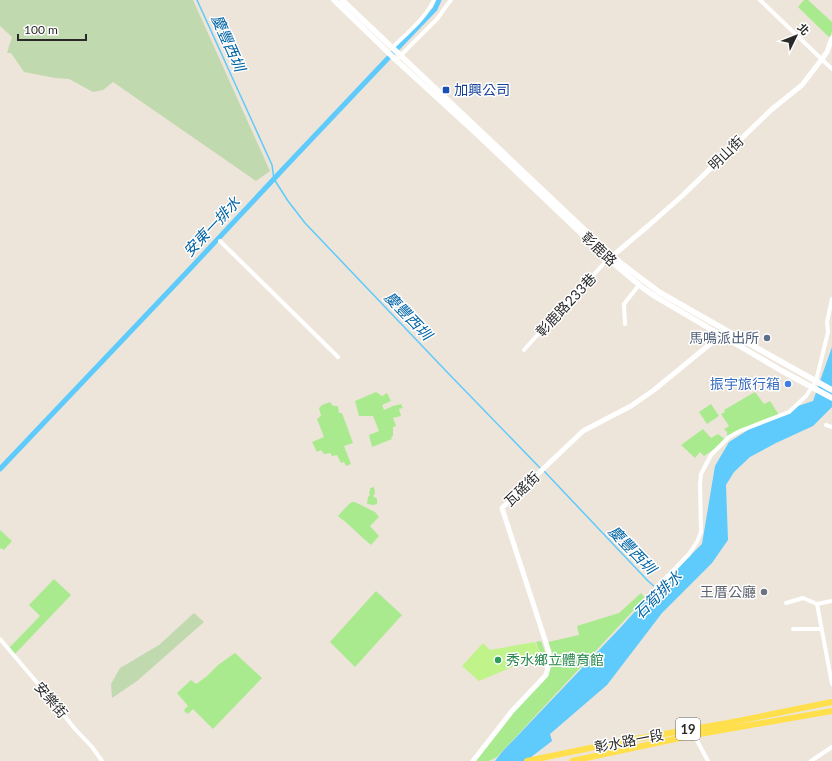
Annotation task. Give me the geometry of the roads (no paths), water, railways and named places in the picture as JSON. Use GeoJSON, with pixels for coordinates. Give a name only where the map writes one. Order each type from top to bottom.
{"type":"FeatureCollection","features":[{"type":"Feature","properties":{"kind":"main road"},"geometry":{"type":"LineString","coordinates":[[334,0],[390,50]]}},
{"type":"Feature","properties":{"kind":"main road"},"geometry":{"type":"LineString","coordinates":[[342,0],[390,50]]}},
{"type":"Feature","properties":{"kind":"main road","name":"彰鹿路"},"geometry":{"type":"LineString","coordinates":[[390,50],[588,233],[639,285],[736,336],[832,390]]}},
{"type":"Feature","properties":{"kind":"main road","name":"彰鹿路"},"geometry":{"type":"LineString","coordinates":[[610,257],[622,264],[657,294],[721,335],[832,398]]}},
{"type":"Feature","properties":{"kind":"main road","name":"彰水路一段"},"geometry":{"type":"LineString","coordinates":[[572,761],[693,732],[832,702]]}},
{"type":"Feature","properties":{"kind":"main road","name":"彰水路一段"},"geometry":{"type":"LineString","coordinates":[[527,761],[693,732],[832,711]]}},
{"type":"Feature","properties":{"kind":"street"},"geometry":{"type":"LineString","coordinates":[[390,50],[423,18],[434,0]]}},
{"type":"Feature","properties":{"kind":"street"},"geometry":{"type":"LineString","coordinates":[[398,58],[437,19],[451,0]]}},
{"type":"Feature","properties":{"kind":"street"},"geometry":{"type":"LineString","coordinates":[[760,0],[832,69]]}},
{"type":"Feature","properties":{"kind":"street","name":"明山街"},"geometry":{"type":"LineString","coordinates":[[610,257],[682,196],[771,110],[802,85],[827,52],[832,38]]}},
{"type":"Feature","properties":{"kind":"street"},"geometry":{"type":"LineString","coordinates":[[220,241],[338,357]]}},
{"type":"Feature","properties":{"kind":"street","name":"彰鹿路233巷"},"geometry":{"type":"LineString","coordinates":[[524,350],[610,257]]}},
{"type":"Feature","properties":{"kind":"street"},"geometry":{"type":"LineString","coordinates":[[625,324],[624,304],[639,285]]}},
{"type":"Feature","properties":{"kind":"street"},"geometry":{"type":"LineString","coordinates":[[656,587],[680,564],[697,542],[701,532],[701,474],[711,455],[719,446],[734,434],[789,412],[806,396],[817,382],[828,332],[828,322],[832,299]]}},
{"type":"Feature","properties":{"kind":"street"},"geometry":{"type":"LineString","coordinates":[[721,335],[736,336]]}},
{"type":"Feature","properties":{"kind":"street","name":"瓦磘街"},"geometry":{"type":"LineString","coordinates":[[473,761],[512,711],[546,676],[549,664],[549,652],[502,508],[583,431],[631,406],[654,390],[721,335]]}},
{"type":"Feature","properties":{"kind":"street"},"geometry":{"type":"LineString","coordinates":[[826,425],[832,427]]}},
{"type":"Feature","properties":{"kind":"street"},"geometry":{"type":"LineString","coordinates":[[786,602],[803,598],[817,604],[832,601]]}},
{"type":"Feature","properties":{"kind":"street"},"geometry":{"type":"LineString","coordinates":[[817,604],[832,684]]}},
{"type":"Feature","properties":{"kind":"street"},"geometry":{"type":"LineString","coordinates":[[793,629],[821,629]]}},
{"type":"Feature","properties":{"kind":"street","name":"安樂街"},"geometry":{"type":"LineString","coordinates":[[0,639],[75,729],[92,747],[102,761]]}},
{"type":"Feature","properties":{"kind":"street"},"geometry":{"type":"LineString","coordinates":[[826,653],[832,651]]}},
{"type":"Feature","properties":{"kind":"street"},"geometry":{"type":"LineString","coordinates":[[693,732],[708,761]]}},
{"type":"Feature","properties":{"kind":"street"},"geometry":{"type":"LineString","coordinates":[[810,761],[832,747]]}},
{"type":"Feature","properties":{"kind":"water","name":"石筍排水"},"geometry":{"type":"Polygon","coordinates":[[[832,347],[832,407],[813,426],[750,457],[734,472],[726,485],[728,540],[712,563],[662,613],[607,685],[550,734],[552,741],[526,761],[495,761],[647,598],[702,544],[715,466],[729,442],[756,425],[786,415],[798,406],[813,401],[832,347]]]}},
{"type":"Feature","properties":{"kind":"waterway","name":"慶豐西圳"},"geometry":{"type":"LineString","coordinates":[[197,0],[272,165],[274,179],[288,201],[305,223],[541,469]]}},
{"type":"Feature","properties":{"kind":"waterway","name":"安東一排水"},"geometry":{"type":"LineString","coordinates":[[0,469],[435,9],[439,0]]}},
{"type":"Feature","properties":{"kind":"waterway","name":"慶豐西圳"},"geometry":{"type":"LineString","coordinates":[[544,471],[655,587]]}},
{"type":"Feature","properties":{"kind":"place","name":"加興公司"},"geometry":{"type":"Point","coordinates":[446,90]}},
{"type":"Feature","properties":{"kind":"place","name":"馬鳴派出所"},"geometry":{"type":"Point","coordinates":[767,338]}},
{"type":"Feature","properties":{"kind":"place","name":"振宇旅行箱"},"geometry":{"type":"Point","coordinates":[788,384]}},
{"type":"Feature","properties":{"kind":"place","name":"王厝公廳"},"geometry":{"type":"Point","coordinates":[764,592]}},
{"type":"Feature","properties":{"kind":"place","name":"秀水鄉立體育館"},"geometry":{"type":"Point","coordinates":[498,660]}}]}
